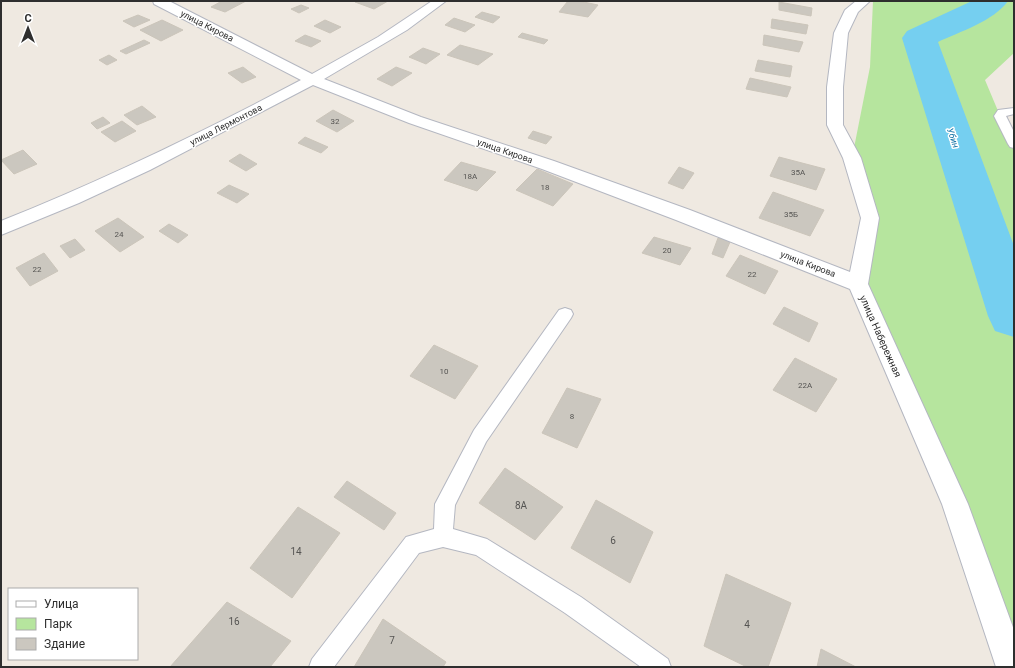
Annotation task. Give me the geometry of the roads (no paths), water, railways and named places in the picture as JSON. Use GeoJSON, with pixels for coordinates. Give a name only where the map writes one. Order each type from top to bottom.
{"type":"FeatureCollection","features":[{"type":"Feature","properties":{"kind":"street","name":"улица Кирова"},"geometry":{"type":"LineString","coordinates":[[159,1],[313,80],[415,120],[548,165],[683,215],[858,284]]}},
{"type":"Feature","properties":{"kind":"street","name":"улица Лермонтова"},"geometry":{"type":"LineString","coordinates":[[1,228],[57,206],[220,129],[313,80],[413,22],[440,1]]}},
{"type":"Feature","properties":{"kind":"street","name":"улица Набережная"},"geometry":{"type":"LineString","coordinates":[[864,1],[852,10],[841,33],[835,87],[835,125],[852,158],[870,218],[858,284],[955,504],[1012,667]]}},
{"type":"Feature","properties":{"kind":"lane"},"geometry":{"type":"LineString","coordinates":[[1014,111],[1002,112],[1000,116],[1014,144]]}},
{"type":"Feature","properties":{"kind":"lane"},"geometry":{"type":"LineString","coordinates":[[443,537],[445,504],[480,436],[565,314]]}},
{"type":"Feature","properties":{"kind":"lane"},"geometry":{"type":"LineString","coordinates":[[320,667],[413,544],[443,537],[480,546],[573,605],[660,667]]}},
{"type":"Feature","properties":{"kind":"waterway","name":"Убин"},"geometry":{"type":"LineString","coordinates":[[992,1],[983,8],[919,38],[1014,316]]}}]}
